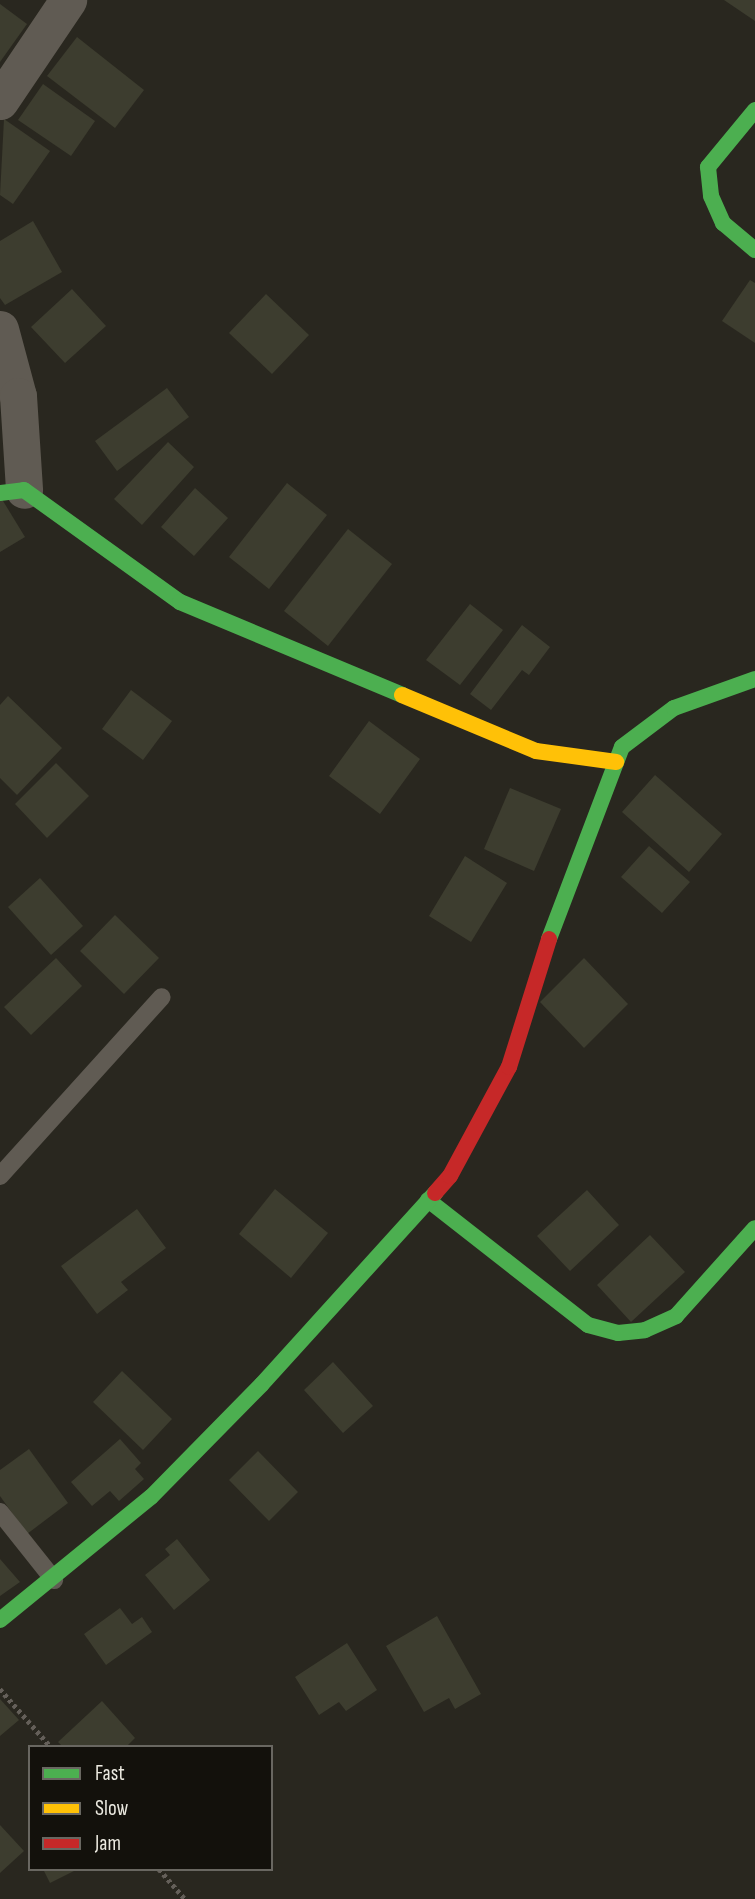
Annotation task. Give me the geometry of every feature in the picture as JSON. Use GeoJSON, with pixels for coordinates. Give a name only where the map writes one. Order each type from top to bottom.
{"type":"FeatureCollection","features":[{"type":"Feature","properties":{"kind":"main road"},"geometry":{"type":"LineString","coordinates":[[755,110],[708,167],[711,196],[723,223],[755,250]]}},
{"type":"Feature","properties":{"kind":"main road"},"geometry":{"type":"LineString","coordinates":[[12,492],[180,602],[536,751],[616,762]]}},
{"type":"Feature","properties":{"kind":"main road"},"geometry":{"type":"LineString","coordinates":[[0,1620],[54,1580],[151,1497],[262,1384],[450,1176],[509,1068],[564,889],[622,747],[674,708],[755,679]]}},
{"type":"Feature","properties":{"kind":"main road"},"geometry":{"type":"LineString","coordinates":[[428,1200],[587,1325],[618,1334],[645,1330],[676,1316],[755,1228]]}},
{"type":"Feature","properties":{"kind":"street"},"geometry":{"type":"LineString","coordinates":[[0,101],[68,0]]}},
{"type":"Feature","properties":{"kind":"street"},"geometry":{"type":"LineString","coordinates":[[4,350],[12,492]]}},
{"type":"Feature","properties":{"kind":"lane"},"geometry":{"type":"LineString","coordinates":[[0,1176],[162,997]]}},
{"type":"Feature","properties":{"kind":"lane"},"geometry":{"type":"LineString","coordinates":[[0,1512],[54,1580]]}},
{"type":"Feature","properties":{"kind":"path"},"geometry":{"type":"LineString","coordinates":[[0,1689],[49,1745]]}},
{"type":"Feature","properties":{"kind":"path"},"geometry":{"type":"LineString","coordinates":[[161,1871],[185,1899]]}},
{"type":"Feature","properties":{"kind":"building"},"geometry":{"type":"Polygon","coordinates":[[[724,0],[755,0],[755,21],[724,0]]]}},
{"type":"Feature","properties":{"kind":"building"},"geometry":{"type":"Polygon","coordinates":[[[0,4],[27,24],[0,62],[0,4]]]}},
{"type":"Feature","properties":{"kind":"building"},"geometry":{"type":"Polygon","coordinates":[[[77,37],[144,90],[115,128],[47,76],[77,37]]]}},
{"type":"Feature","properties":{"kind":"building"},"geometry":{"type":"Polygon","coordinates":[[[43,84],[95,121],[71,156],[18,120],[43,84]]]}},
{"type":"Feature","properties":{"kind":"building"},"geometry":{"type":"Polygon","coordinates":[[[4,119],[50,151],[13,204],[0,195],[4,119]]]}},
{"type":"Feature","properties":{"kind":"building"},"geometry":{"type":"Polygon","coordinates":[[[33,221],[62,272],[5,305],[0,298],[0,241],[33,221]]]}},
{"type":"Feature","properties":{"kind":"building"},"geometry":{"type":"Polygon","coordinates":[[[750,280],[755,283],[755,343],[722,321],[750,280]]]}},
{"type":"Feature","properties":{"kind":"building"},"geometry":{"type":"Polygon","coordinates":[[[72,289],[106,326],[65,363],[31,327],[72,289]]]}},
{"type":"Feature","properties":{"kind":"building"},"geometry":{"type":"Polygon","coordinates":[[[266,294],[309,335],[272,374],[229,333],[266,294]]]}},
{"type":"Feature","properties":{"kind":"building"},"geometry":{"type":"Polygon","coordinates":[[[167,388],[189,417],[117,471],[95,441],[167,388]]]}},
{"type":"Feature","properties":{"kind":"building"},"geometry":{"type":"Polygon","coordinates":[[[168,442],[194,467],[142,525],[114,499],[168,442]]]}},
{"type":"Feature","properties":{"kind":"building"},"geometry":{"type":"Polygon","coordinates":[[[287,483],[327,515],[269,589],[229,557],[287,483]]]}},
{"type":"Feature","properties":{"kind":"building"},"geometry":{"type":"Polygon","coordinates":[[[195,488],[228,518],[194,556],[161,527],[195,488]]]}},
{"type":"Feature","properties":{"kind":"building"},"geometry":{"type":"Polygon","coordinates":[[[0,496],[25,537],[0,552],[0,496]]]}},
{"type":"Feature","properties":{"kind":"building"},"geometry":{"type":"Polygon","coordinates":[[[348,529],[392,564],[328,646],[284,611],[348,529]]]}},
{"type":"Feature","properties":{"kind":"building"},"geometry":{"type":"Polygon","coordinates":[[[470,604],[503,630],[460,685],[426,660],[470,604]]]}},
{"type":"Feature","properties":{"kind":"building"},"geometry":{"type":"Polygon","coordinates":[[[522,625],[550,647],[529,675],[522,670],[491,710],[470,694],[522,625]]]}},
{"type":"Feature","properties":{"kind":"building"},"geometry":{"type":"Polygon","coordinates":[[[131,690],[172,721],[143,760],[102,729],[131,690]]]}},
{"type":"Feature","properties":{"kind":"building"},"geometry":{"type":"Polygon","coordinates":[[[8,696],[62,748],[17,795],[0,778],[0,705],[8,696]]]}},
{"type":"Feature","properties":{"kind":"building"},"geometry":{"type":"Polygon","coordinates":[[[369,721],[420,759],[380,814],[329,776],[369,721]]]}},
{"type":"Feature","properties":{"kind":"building"},"geometry":{"type":"Polygon","coordinates":[[[56,763],[89,796],[47,838],[15,804],[56,763]]]}},
{"type":"Feature","properties":{"kind":"building"},"geometry":{"type":"Polygon","coordinates":[[[655,775],[722,834],[689,872],[622,812],[655,775]]]}},
{"type":"Feature","properties":{"kind":"building"},"geometry":{"type":"Polygon","coordinates":[[[510,788],[561,809],[534,871],[484,849],[510,788]]]}},
{"type":"Feature","properties":{"kind":"building"},"geometry":{"type":"Polygon","coordinates":[[[649,846],[690,882],[662,913],[621,877],[649,846]]]}},
{"type":"Feature","properties":{"kind":"building"},"geometry":{"type":"Polygon","coordinates":[[[465,856],[507,883],[471,942],[429,916],[465,856]]]}},
{"type":"Feature","properties":{"kind":"building"},"geometry":{"type":"Polygon","coordinates":[[[40,878],[83,926],[51,955],[8,907],[40,878]]]}},
{"type":"Feature","properties":{"kind":"building"},"geometry":{"type":"Polygon","coordinates":[[[115,915],[159,958],[124,994],[80,951],[115,915]]]}},
{"type":"Feature","properties":{"kind":"building"},"geometry":{"type":"Polygon","coordinates":[[[56,958],[82,986],[31,1035],[4,1007],[56,958]]]}},
{"type":"Feature","properties":{"kind":"building"},"geometry":{"type":"Polygon","coordinates":[[[584,958],[628,1004],[584,1048],[540,1002],[584,958]]]}},
{"type":"Feature","properties":{"kind":"building"},"geometry":{"type":"Polygon","coordinates":[[[275,1189],[328,1233],[291,1278],[239,1234],[275,1189]]]}},
{"type":"Feature","properties":{"kind":"building"},"geometry":{"type":"Polygon","coordinates":[[[587,1190],[619,1225],[570,1271],[537,1236],[587,1190]]]}},
{"type":"Feature","properties":{"kind":"building"},"geometry":{"type":"Polygon","coordinates":[[[137,1209],[166,1248],[121,1282],[128,1290],[97,1314],[61,1266],[137,1209]]]}},
{"type":"Feature","properties":{"kind":"building"},"geometry":{"type":"Polygon","coordinates":[[[650,1235],[685,1272],[631,1322],[597,1285],[650,1235]]]}},
{"type":"Feature","properties":{"kind":"building"},"geometry":{"type":"Polygon","coordinates":[[[333,1362],[373,1406],[343,1433],[304,1390],[333,1362]]]}},
{"type":"Feature","properties":{"kind":"building"},"geometry":{"type":"Polygon","coordinates":[[[122,1371],[172,1419],[143,1450],[93,1402],[122,1371]]]}},
{"type":"Feature","properties":{"kind":"building"},"geometry":{"type":"Polygon","coordinates":[[[120,1439],[141,1463],[135,1469],[144,1479],[119,1501],[110,1491],[92,1506],[71,1482],[120,1439]]]}},
{"type":"Feature","properties":{"kind":"building"},"geometry":{"type":"Polygon","coordinates":[[[29,1449],[68,1503],[27,1534],[0,1496],[0,1470],[29,1449]]]}},
{"type":"Feature","properties":{"kind":"building"},"geometry":{"type":"Polygon","coordinates":[[[258,1451],[298,1492],[269,1521],[229,1480],[258,1451]]]}},
{"type":"Feature","properties":{"kind":"building"},"geometry":{"type":"Polygon","coordinates":[[[177,1539],[210,1580],[174,1610],[145,1575],[170,1555],[165,1549],[177,1539]]]}},
{"type":"Feature","properties":{"kind":"building"},"geometry":{"type":"Polygon","coordinates":[[[0,1559],[20,1582],[0,1596],[0,1559]]]}},
{"type":"Feature","properties":{"kind":"building"},"geometry":{"type":"Polygon","coordinates":[[[120,1608],[132,1624],[142,1617],[152,1632],[106,1665],[84,1634],[120,1608]]]}},
{"type":"Feature","properties":{"kind":"building"},"geometry":{"type":"Polygon","coordinates":[[[437,1616],[481,1694],[455,1709],[449,1698],[424,1712],[386,1646],[437,1616]]]}},
{"type":"Feature","properties":{"kind":"building"},"geometry":{"type":"Polygon","coordinates":[[[347,1643],[377,1690],[346,1711],[339,1702],[319,1715],[295,1677],[347,1643]]]}},
{"type":"Feature","properties":{"kind":"building"},"geometry":{"type":"Polygon","coordinates":[[[0,1699],[19,1720],[0,1736],[0,1699]]]}},
{"type":"Feature","properties":{"kind":"building"},"geometry":{"type":"Polygon","coordinates":[[[102,1701],[135,1738],[128,1745],[61,1745],[58,1742],[102,1701]]]}},
{"type":"Feature","properties":{"kind":"building"},"geometry":{"type":"Polygon","coordinates":[[[0,1825],[24,1851],[0,1873],[0,1825]]]}},
{"type":"Feature","properties":{"kind":"building"},"geometry":{"type":"Polygon","coordinates":[[[44,1871],[74,1871],[50,1883],[44,1871]]]}},
{"type":"Feature","properties":{"kind":"traffic: fast"},"geometry":{"type":"LineString","coordinates":[[755,110],[708,167],[711,196],[723,223],[755,250]]}},
{"type":"Feature","properties":{"kind":"traffic: fast"},"geometry":{"type":"LineString","coordinates":[[0,493],[24,490],[180,602],[402,695]]}},
{"type":"Feature","properties":{"kind":"traffic: fast"},"geometry":{"type":"LineString","coordinates":[[549,939],[622,747],[674,708],[755,679]]}},
{"type":"Feature","properties":{"kind":"traffic: fast"},"geometry":{"type":"LineString","coordinates":[[0,1620],[151,1497],[262,1384],[435,1193]]}},
{"type":"Feature","properties":{"kind":"traffic: fast"},"geometry":{"type":"LineString","coordinates":[[428,1200],[588,1325],[618,1333],[645,1330],[676,1316],[755,1228]]}},
{"type":"Feature","properties":{"kind":"traffic: slow"},"geometry":{"type":"LineString","coordinates":[[402,695],[536,751],[616,762]]}},
{"type":"Feature","properties":{"kind":"traffic: jam"},"geometry":{"type":"LineString","coordinates":[[435,1193],[450,1176],[509,1067],[549,939]]}}]}
